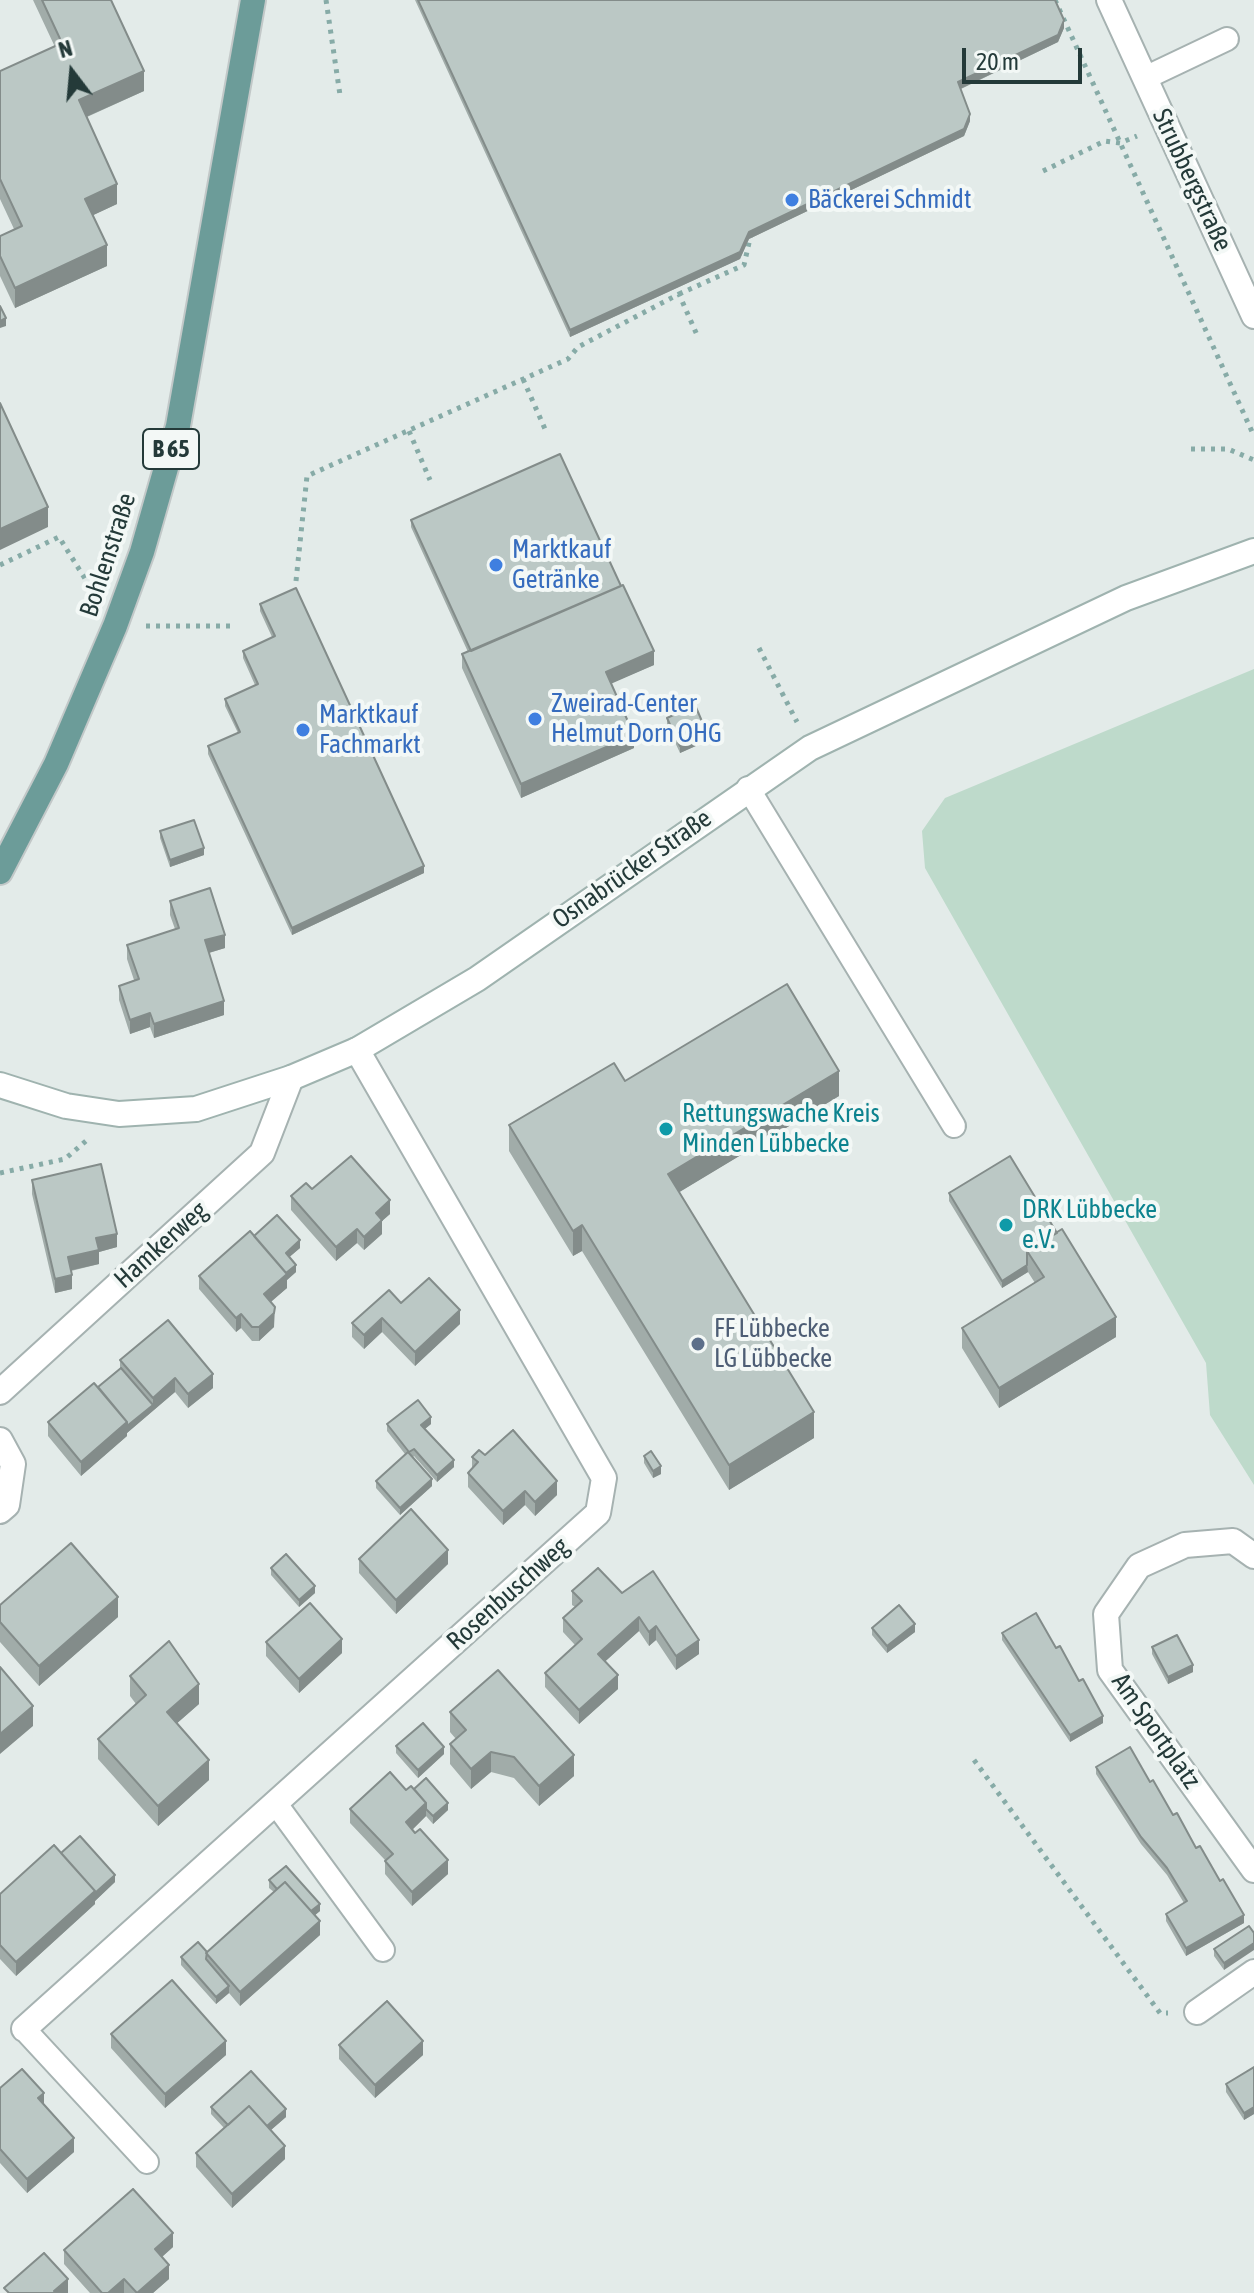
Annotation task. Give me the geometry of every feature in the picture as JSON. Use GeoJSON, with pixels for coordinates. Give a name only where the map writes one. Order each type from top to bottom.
{"type":"FeatureCollection","features":[{"type":"Feature","properties":{"kind":"main road","name":"Bohlenstraße"},"geometry":{"type":"LineString","coordinates":[[0,872],[56,764],[115,626],[142,552],[178,426],[253,0]]}},
{"type":"Feature","properties":{"kind":"street","name":"Strubbergstraße"},"geometry":{"type":"LineString","coordinates":[[1109,0],[1254,316]]}},
{"type":"Feature","properties":{"kind":"street","name":"Osnabrücker Straße"},"geometry":{"type":"LineString","coordinates":[[0,1085],[66,1106],[119,1114],[196,1109],[291,1078],[357,1050],[477,979],[748,788],[810,748],[1126,598],[1254,551]]}},
{"type":"Feature","properties":{"kind":"street","name":"Rosenbuschweg"},"geometry":{"type":"LineString","coordinates":[[24,2029],[598,1513],[604,1478],[357,1050]]}},
{"type":"Feature","properties":{"kind":"street","name":"Hamkerweg"},"geometry":{"type":"LineString","coordinates":[[0,1392],[262,1153],[291,1078]]}},
{"type":"Feature","properties":{"kind":"street"},"geometry":{"type":"LineString","coordinates":[[0,1440],[13,1464],[7,1505],[0,1511]]}},
{"type":"Feature","properties":{"kind":"street","name":"Am Sportplatz"},"geometry":{"type":"LineString","coordinates":[[1254,1556],[1233,1541],[1185,1545],[1139,1566],[1106,1614],[1110,1670],[1254,1870]]}},
{"type":"Feature","properties":{"kind":"street"},"geometry":{"type":"LineString","coordinates":[[1197,2012],[1254,1972]]}},
{"type":"Feature","properties":{"kind":"lane"},"geometry":{"type":"LineString","coordinates":[[1145,78],[1227,39]]}},
{"type":"Feature","properties":{"kind":"lane"},"geometry":{"type":"LineString","coordinates":[[748,788],[954,1126]]}},
{"type":"Feature","properties":{"kind":"lane"},"geometry":{"type":"LineString","coordinates":[[276,1804],[383,1950]]}},
{"type":"Feature","properties":{"kind":"lane"},"geometry":{"type":"LineString","coordinates":[[24,2029],[147,2162]]}},
{"type":"Feature","properties":{"kind":"path"},"geometry":{"type":"LineString","coordinates":[[326,0],[340,95]]}},
{"type":"Feature","properties":{"kind":"path"},"geometry":{"type":"LineString","coordinates":[[1055,0],[1254,436]]}},
{"type":"Feature","properties":{"kind":"path"},"geometry":{"type":"LineString","coordinates":[[1043,171],[1105,141],[1120,143],[1166,124]]}},
{"type":"Feature","properties":{"kind":"path"},"geometry":{"type":"LineString","coordinates":[[296,581],[307,476],[568,359],[578,347],[679,294],[744,265],[753,228]]}},
{"type":"Feature","properties":{"kind":"path"},"geometry":{"type":"LineString","coordinates":[[679,294],[697,335]]}},
{"type":"Feature","properties":{"kind":"path"},"geometry":{"type":"LineString","coordinates":[[523,379],[545,429]]}},
{"type":"Feature","properties":{"kind":"path"},"geometry":{"type":"LineString","coordinates":[[409,431],[430,480]]}},
{"type":"Feature","properties":{"kind":"path"},"geometry":{"type":"LineString","coordinates":[[1191,449],[1228,449],[1254,460]]}},
{"type":"Feature","properties":{"kind":"path"},"geometry":{"type":"LineString","coordinates":[[0,565],[59,537],[115,626],[231,626]]}},
{"type":"Feature","properties":{"kind":"path"},"geometry":{"type":"LineString","coordinates":[[759,648],[810,748]]}},
{"type":"Feature","properties":{"kind":"path"},"geometry":{"type":"LineString","coordinates":[[0,1173],[65,1159],[119,1114]]}},
{"type":"Feature","properties":{"kind":"path"},"geometry":{"type":"LineString","coordinates":[[974,1760],[1160,2013],[1197,2012]]}},
{"type":"Feature","properties":{"kind":"green space"},"geometry":{"type":"Polygon","coordinates":[[[1254,669],[1254,1485],[1210,1415],[1206,1363],[925,868],[922,831],[945,798],[1254,669]]]}},
{"type":"Feature","properties":{"kind":"building"},"geometry":{"type":"Polygon","coordinates":[[[42,0],[111,0],[144,71],[79,100],[117,184],[85,199],[107,245],[15,288],[0,256],[0,236],[22,226],[0,179],[0,71],[62,43],[42,0]]]}},
{"type":"Feature","properties":{"kind":"building"},"geometry":{"type":"Polygon","coordinates":[[[418,0],[1055,0],[1064,20],[1058,35],[958,82],[970,114],[964,129],[749,232],[740,252],[570,330],[418,0]]]}},
{"type":"Feature","properties":{"kind":"building"},"geometry":{"type":"Polygon","coordinates":[[[0,306],[6,318],[0,321],[0,306]]]}},
{"type":"Feature","properties":{"kind":"building"},"geometry":{"type":"Polygon","coordinates":[[[0,403],[48,507],[0,529],[0,403]]]}},
{"type":"Feature","properties":{"kind":"building"},"geometry":{"type":"Polygon","coordinates":[[[560,454],[621,586],[471,651],[411,520],[560,454]]]}},
{"type":"Feature","properties":{"kind":"building"},"geometry":{"type":"Polygon","coordinates":[[[623,585],[654,651],[606,672],[634,735],[521,784],[462,654],[623,585]]]}},
{"type":"Feature","properties":{"kind":"building"},"geometry":{"type":"Polygon","coordinates":[[[296,588],[424,866],[292,928],[208,746],[240,732],[225,699],[258,684],[243,651],[275,636],[260,604],[296,588]]]}},
{"type":"Feature","properties":{"kind":"building"},"geometry":{"type":"Polygon","coordinates":[[[695,705],[707,733],[680,746],[667,718],[695,705]]]}},
{"type":"Feature","properties":{"kind":"building"},"geometry":{"type":"Polygon","coordinates":[[[194,820],[204,848],[170,860],[160,831],[194,820]]]}},
{"type":"Feature","properties":{"kind":"building"},"geometry":{"type":"Polygon","coordinates":[[[210,888],[225,935],[205,940],[224,1001],[154,1024],[150,1013],[130,1020],[119,986],[139,979],[127,945],[179,928],[170,901],[210,888]]]}},
{"type":"Feature","properties":{"kind":"building"},"geometry":{"type":"Polygon","coordinates":[[[787,984],[839,1071],[668,1174],[814,1412],[729,1465],[582,1225],[573,1231],[509,1125],[614,1063],[625,1081],[787,984]]]}},
{"type":"Feature","properties":{"kind":"building"},"geometry":{"type":"Polygon","coordinates":[[[351,1156],[390,1200],[376,1213],[382,1220],[364,1237],[357,1229],[336,1247],[291,1196],[306,1183],[312,1189],[351,1156]]]}},
{"type":"Feature","properties":{"kind":"building","name":"DRK Lübbecke e.V."},"geometry":{"type":"Polygon","coordinates":[[[1010,1156],[1057,1233],[1027,1251],[1027,1265],[1002,1281],[949,1193],[1010,1156]]]}},
{"type":"Feature","properties":{"kind":"building"},"geometry":{"type":"Polygon","coordinates":[[[101,1164],[117,1234],[96,1238],[99,1250],[68,1257],[72,1275],[55,1279],[32,1180],[101,1164]]]}},
{"type":"Feature","properties":{"kind":"building"},"geometry":{"type":"Polygon","coordinates":[[[277,1215],[300,1240],[286,1253],[296,1265],[286,1273],[254,1236],[277,1215]]]}},
{"type":"Feature","properties":{"kind":"building"},"geometry":{"type":"Polygon","coordinates":[[[1062,1229],[1116,1317],[999,1388],[962,1328],[1044,1277],[1027,1251],[1062,1229]]]}},
{"type":"Feature","properties":{"kind":"building"},"geometry":{"type":"Polygon","coordinates":[[[250,1231],[287,1274],[264,1294],[275,1307],[274,1313],[259,1327],[252,1327],[241,1314],[236,1318],[199,1276],[250,1231]]]}},
{"type":"Feature","properties":{"kind":"building"},"geometry":{"type":"Polygon","coordinates":[[[429,1278],[460,1310],[415,1352],[382,1318],[364,1335],[352,1323],[389,1290],[401,1303],[429,1278]]]}},
{"type":"Feature","properties":{"kind":"building"},"geometry":{"type":"Polygon","coordinates":[[[168,1320],[213,1374],[188,1394],[175,1378],[153,1398],[120,1360],[168,1320]]]}},
{"type":"Feature","properties":{"kind":"building"},"geometry":{"type":"Polygon","coordinates":[[[121,1368],[153,1405],[127,1426],[98,1387],[121,1368]]]}},
{"type":"Feature","properties":{"kind":"building"},"geometry":{"type":"Polygon","coordinates":[[[94,1383],[127,1422],[81,1462],[48,1422],[94,1383]]]}},
{"type":"Feature","properties":{"kind":"building"},"geometry":{"type":"Polygon","coordinates":[[[418,1400],[431,1417],[421,1425],[454,1460],[437,1475],[414,1449],[409,1452],[387,1424],[418,1400]]]}},
{"type":"Feature","properties":{"kind":"building"},"geometry":{"type":"Polygon","coordinates":[[[513,1430],[557,1481],[535,1502],[525,1491],[503,1511],[468,1473],[478,1462],[472,1457],[479,1450],[485,1455],[513,1430]]]}},
{"type":"Feature","properties":{"kind":"building"},"geometry":{"type":"Polygon","coordinates":[[[651,1451],[661,1466],[653,1471],[644,1456],[651,1451]]]}},
{"type":"Feature","properties":{"kind":"building"},"geometry":{"type":"Polygon","coordinates":[[[408,1452],[432,1479],[400,1508],[376,1481],[408,1452]]]}},
{"type":"Feature","properties":{"kind":"building"},"geometry":{"type":"Polygon","coordinates":[[[411,1509],[448,1550],[396,1600],[359,1559],[411,1509]]]}},
{"type":"Feature","properties":{"kind":"building"},"geometry":{"type":"Polygon","coordinates":[[[71,1543],[118,1597],[39,1666],[0,1622],[0,1605],[71,1543]]]}},
{"type":"Feature","properties":{"kind":"building"},"geometry":{"type":"Polygon","coordinates":[[[286,1554],[315,1586],[299,1600],[271,1568],[286,1554]]]}},
{"type":"Feature","properties":{"kind":"building"},"geometry":{"type":"Polygon","coordinates":[[[598,1568],[622,1593],[653,1571],[699,1640],[676,1656],[656,1626],[649,1632],[639,1617],[598,1654],[618,1675],[579,1710],[545,1673],[582,1639],[563,1618],[582,1601],[572,1591],[598,1568]]]}},
{"type":"Feature","properties":{"kind":"building"},"geometry":{"type":"Polygon","coordinates":[[[310,1603],[342,1639],[299,1679],[266,1642],[310,1603]]]}},
{"type":"Feature","properties":{"kind":"building"},"geometry":{"type":"Polygon","coordinates":[[[899,1605],[915,1624],[887,1646],[872,1628],[899,1605]]]}},
{"type":"Feature","properties":{"kind":"building"},"geometry":{"type":"Polygon","coordinates":[[[1036,1613],[1056,1648],[1060,1646],[1079,1681],[1083,1679],[1103,1716],[1070,1735],[1002,1633],[1036,1613]]]}},
{"type":"Feature","properties":{"kind":"building"},"geometry":{"type":"Polygon","coordinates":[[[1177,1635],[1193,1665],[1168,1677],[1152,1647],[1177,1635]]]}},
{"type":"Feature","properties":{"kind":"building"},"geometry":{"type":"Polygon","coordinates":[[[169,1641],[199,1684],[167,1712],[209,1760],[158,1806],[98,1739],[146,1695],[130,1676],[169,1641]]]}},
{"type":"Feature","properties":{"kind":"building"},"geometry":{"type":"Polygon","coordinates":[[[0,1667],[33,1706],[0,1734],[0,1667]]]}},
{"type":"Feature","properties":{"kind":"building"},"geometry":{"type":"Polygon","coordinates":[[[498,1670],[574,1755],[539,1786],[514,1757],[491,1752],[471,1769],[450,1744],[466,1730],[450,1712],[498,1670]]]}},
{"type":"Feature","properties":{"kind":"building"},"geometry":{"type":"Polygon","coordinates":[[[423,1723],[444,1747],[418,1770],[396,1746],[423,1723]]]}},
{"type":"Feature","properties":{"kind":"building"},"geometry":{"type":"Polygon","coordinates":[[[1130,1747],[1150,1782],[1153,1780],[1173,1815],[1177,1813],[1196,1848],[1200,1846],[1244,1915],[1186,1948],[1166,1914],[1187,1901],[1096,1767],[1130,1747]]]}},
{"type":"Feature","properties":{"kind":"building"},"geometry":{"type":"Polygon","coordinates":[[[390,1772],[406,1790],[411,1786],[426,1803],[406,1822],[415,1833],[420,1829],[448,1860],[412,1892],[385,1861],[393,1854],[350,1809],[390,1772]]]}},
{"type":"Feature","properties":{"kind":"building"},"geometry":{"type":"Polygon","coordinates":[[[426,1778],[448,1803],[433,1816],[414,1789],[426,1778]]]}},
{"type":"Feature","properties":{"kind":"building"},"geometry":{"type":"Polygon","coordinates":[[[80,1836],[115,1875],[95,1893],[61,1853],[80,1836]]]}},
{"type":"Feature","properties":{"kind":"building"},"geometry":{"type":"Polygon","coordinates":[[[54,1845],[95,1891],[16,1962],[0,1945],[0,1894],[54,1845]]]}},
{"type":"Feature","properties":{"kind":"building"},"geometry":{"type":"Polygon","coordinates":[[[286,1866],[320,1904],[311,1911],[285,1882],[277,1889],[269,1880],[286,1866]]]}},
{"type":"Feature","properties":{"kind":"building"},"geometry":{"type":"Polygon","coordinates":[[[285,1882],[320,1921],[240,1992],[206,1953],[285,1882]]]}},
{"type":"Feature","properties":{"kind":"building"},"geometry":{"type":"Polygon","coordinates":[[[1249,1926],[1254,1933],[1254,1943],[1224,1963],[1214,1949],[1249,1926]]]}},
{"type":"Feature","properties":{"kind":"building"},"geometry":{"type":"Polygon","coordinates":[[[198,1942],[207,1952],[206,1959],[229,1986],[216,1997],[181,1957],[198,1942]]]}},
{"type":"Feature","properties":{"kind":"building"},"geometry":{"type":"Polygon","coordinates":[[[172,1980],[226,2041],[165,2094],[111,2034],[172,1980]]]}},
{"type":"Feature","properties":{"kind":"building"},"geometry":{"type":"Polygon","coordinates":[[[387,2001],[423,2041],[375,2085],[339,2045],[387,2001]]]}},
{"type":"Feature","properties":{"kind":"building"},"geometry":{"type":"Polygon","coordinates":[[[1254,2067],[1254,2107],[1244,2113],[1226,2084],[1254,2067]]]}},
{"type":"Feature","properties":{"kind":"building"},"geometry":{"type":"Polygon","coordinates":[[[22,2069],[44,2093],[38,2098],[74,2138],[27,2179],[0,2149],[0,2088],[22,2069]]]}},
{"type":"Feature","properties":{"kind":"building"},"geometry":{"type":"Polygon","coordinates":[[[251,2071],[286,2109],[267,2126],[249,2106],[228,2125],[211,2107],[251,2071]]]}},
{"type":"Feature","properties":{"kind":"building"},"geometry":{"type":"Polygon","coordinates":[[[249,2106],[285,2146],[232,2194],[196,2153],[249,2106]]]}},
{"type":"Feature","properties":{"kind":"building"},"geometry":{"type":"Polygon","coordinates":[[[133,2189],[173,2233],[155,2249],[169,2265],[137,2293],[124,2279],[108,2293],[102,2293],[64,2250],[133,2189]]]}},
{"type":"Feature","properties":{"kind":"building"},"geometry":{"type":"Polygon","coordinates":[[[44,2253],[68,2279],[54,2291],[56,2293],[9,2293],[4,2288],[44,2253]]]}},
{"type":"Feature","properties":{"kind":"place","name":"Bäckerei Schmidt"},"geometry":{"type":"Point","coordinates":[792,200]}},
{"type":"Feature","properties":{"kind":"place","name":"Marktkauf Getränke"},"geometry":{"type":"Point","coordinates":[496,565]}},
{"type":"Feature","properties":{"kind":"place","name":"Zweirad-Center Helmut Dorn OHG"},"geometry":{"type":"Point","coordinates":[535,719]}},
{"type":"Feature","properties":{"kind":"place","name":"Marktkauf Fachmarkt"},"geometry":{"type":"Point","coordinates":[303,730]}},
{"type":"Feature","properties":{"kind":"place","name":"Rettungswache Kreis Minden Lübbecke"},"geometry":{"type":"Point","coordinates":[666,1129]}},
{"type":"Feature","properties":{"kind":"place","name":"DRK Lübbecke e.V."},"geometry":{"type":"Point","coordinates":[1006,1225]}},
{"type":"Feature","properties":{"kind":"place","name":"FF Lübbecke LG Lübbecke"},"geometry":{"type":"Point","coordinates":[698,1344]}}]}
